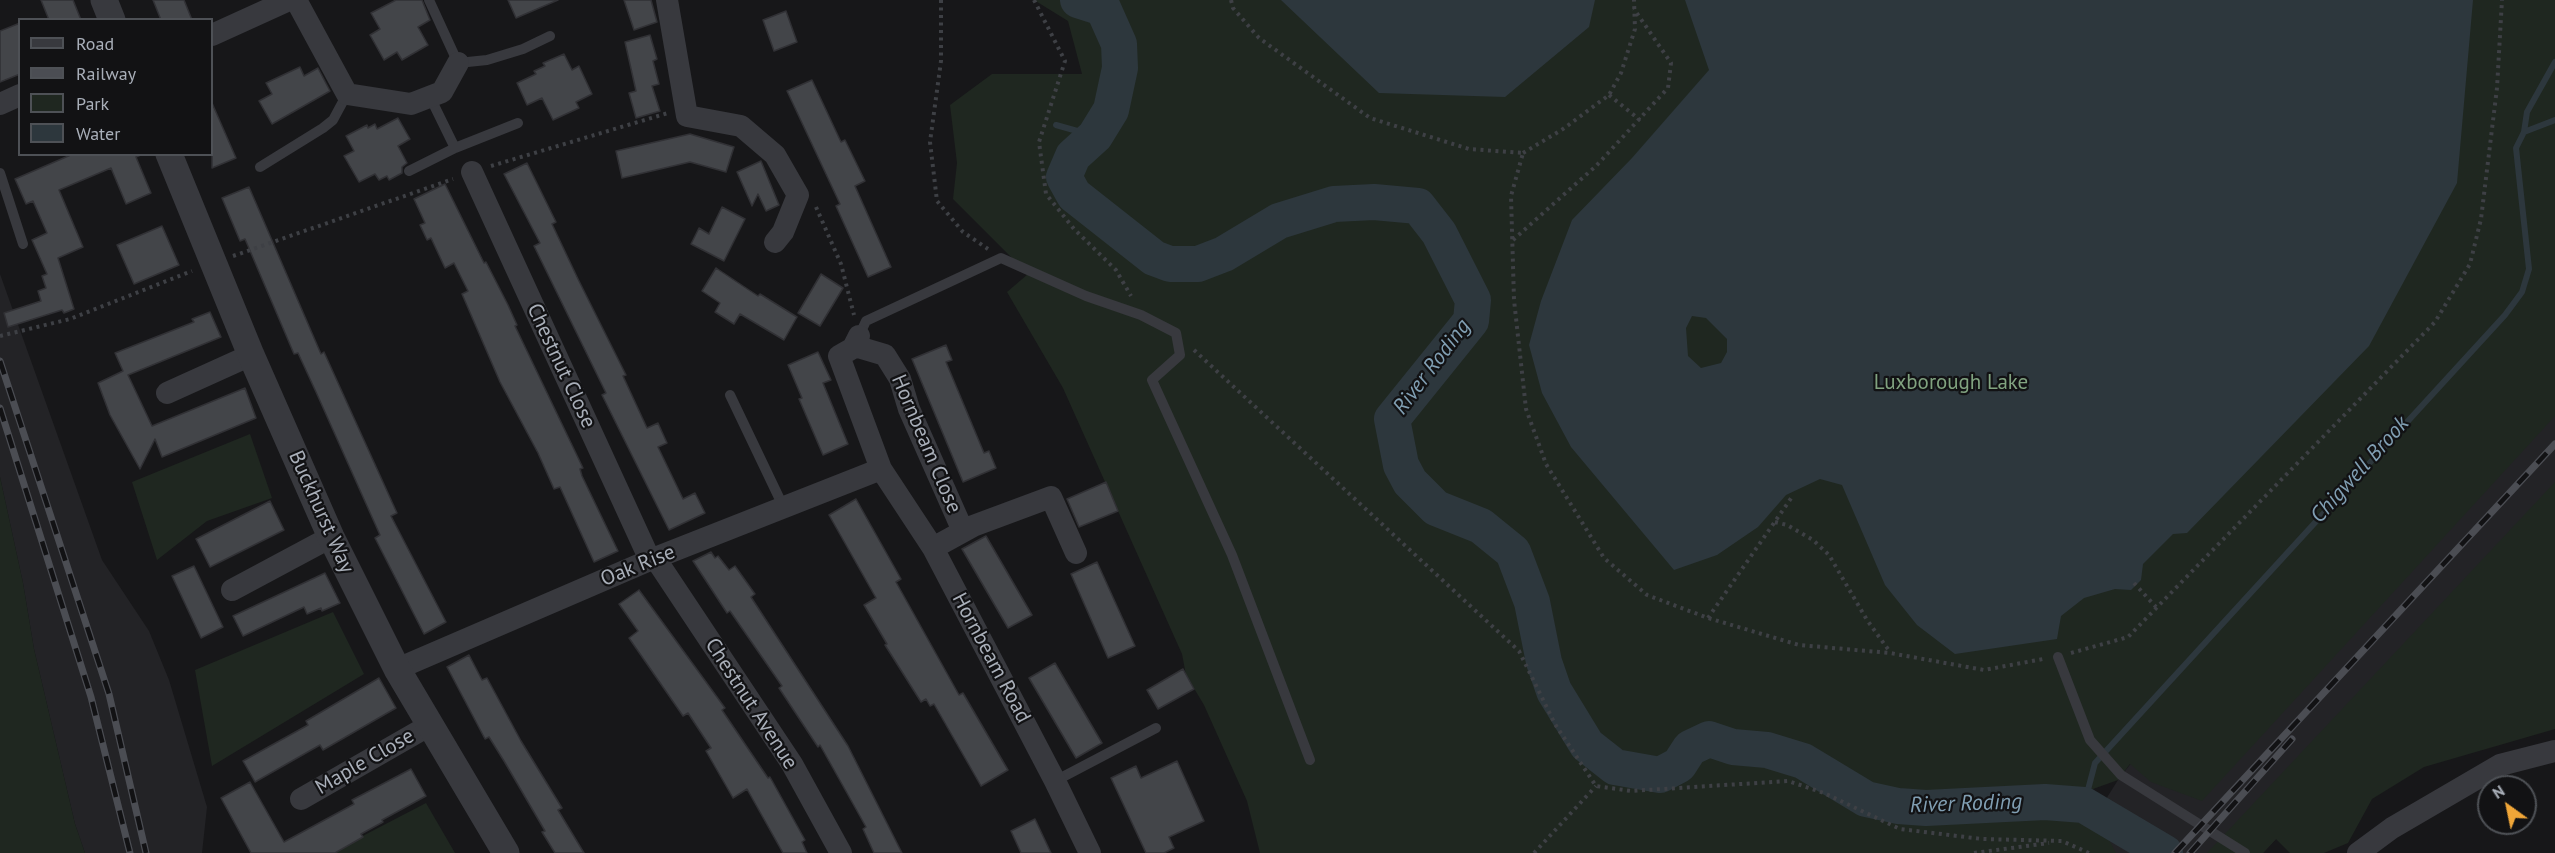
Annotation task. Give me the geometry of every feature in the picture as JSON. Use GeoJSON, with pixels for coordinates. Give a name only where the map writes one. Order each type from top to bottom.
{"type":"FeatureCollection","features":[{"type":"Feature","properties":{"kind":"street"},"geometry":{"type":"LineString","coordinates":[[104,0],[111,18]]}},
{"type":"Feature","properties":{"kind":"street"},"geometry":{"type":"LineString","coordinates":[[213,35],[289,0]]}},
{"type":"Feature","properties":{"kind":"street"},"geometry":{"type":"LineString","coordinates":[[296,0],[347,94],[411,104],[442,92],[458,63]]}},
{"type":"Feature","properties":{"kind":"street"},"geometry":{"type":"LineString","coordinates":[[667,0],[686,112],[741,126],[775,155],[798,195],[783,232],[775,242]]}},
{"type":"Feature","properties":{"kind":"street"},"geometry":{"type":"LineString","coordinates":[[0,104],[18,96]]}},
{"type":"Feature","properties":{"kind":"street","name":"Buckhurst Way"},"geometry":{"type":"LineString","coordinates":[[169,156],[251,356],[331,537],[397,669],[506,853]]}},
{"type":"Feature","properties":{"kind":"street","name":"Chestnut Close"},"geometry":{"type":"LineString","coordinates":[[472,172],[653,559]]}},
{"type":"Feature","properties":{"kind":"street"},"geometry":{"type":"LineString","coordinates":[[856,342],[839,356],[881,469]]}},
{"type":"Feature","properties":{"kind":"street","name":"Hornbeam Close"},"geometry":{"type":"LineString","coordinates":[[856,342],[858,347],[885,355],[900,379],[909,409],[963,531]]}},
{"type":"Feature","properties":{"kind":"street"},"geometry":{"type":"LineString","coordinates":[[167,393],[251,356]]}},
{"type":"Feature","properties":{"kind":"street","name":"Oak Rise"},"geometry":{"type":"LineString","coordinates":[[397,669],[653,559],[881,469]]}},
{"type":"Feature","properties":{"kind":"street","name":"Hornbeam Road"},"geometry":{"type":"LineString","coordinates":[[881,469],[933,548],[1055,781],[1090,853]]}},
{"type":"Feature","properties":{"kind":"street"},"geometry":{"type":"LineString","coordinates":[[933,548],[963,531],[1051,497],[1076,553]]}},
{"type":"Feature","properties":{"kind":"street"},"geometry":{"type":"LineString","coordinates":[[232,590],[331,537]]}},
{"type":"Feature","properties":{"kind":"street","name":"Chestnut Avenue"},"geometry":{"type":"LineString","coordinates":[[653,559],[792,764],[841,853]]}},
{"type":"Feature","properties":{"kind":"street","name":"Maple Close"},"geometry":{"type":"LineString","coordinates":[[301,799],[430,725]]}},
{"type":"Feature","properties":{"kind":"street"},"geometry":{"type":"LineString","coordinates":[[2358,853],[2392,828],[2500,765],[2555,751]]}},
{"type":"Feature","properties":{"kind":"lane"},"geometry":{"type":"LineString","coordinates":[[429,0],[458,63],[487,60],[523,49],[550,36]]}},
{"type":"Feature","properties":{"kind":"lane"},"geometry":{"type":"LineString","coordinates":[[260,167],[333,120],[347,94]]}},
{"type":"Feature","properties":{"kind":"lane"},"geometry":{"type":"LineString","coordinates":[[429,97],[455,148]]}},
{"type":"Feature","properties":{"kind":"lane"},"geometry":{"type":"LineString","coordinates":[[409,171],[455,148],[518,123]]}},
{"type":"Feature","properties":{"kind":"lane"},"geometry":{"type":"LineString","coordinates":[[0,172],[23,244]]}},
{"type":"Feature","properties":{"kind":"lane"},"geometry":{"type":"LineString","coordinates":[[856,342],[866,321],[1001,258],[1086,296],[1141,315],[1176,333],[1180,355],[1152,380],[1232,555],[1310,760]]}},
{"type":"Feature","properties":{"kind":"lane"},"geometry":{"type":"LineString","coordinates":[[730,395],[784,509]]}},
{"type":"Feature","properties":{"kind":"lane"},"geometry":{"type":"LineString","coordinates":[[2058,657],[2090,740],[2121,775],[2245,853]]}},
{"type":"Feature","properties":{"kind":"lane"},"geometry":{"type":"LineString","coordinates":[[1055,781],[1156,728]]}},
{"type":"Feature","properties":{"kind":"path"},"geometry":{"type":"LineString","coordinates":[[941,0],[941,61],[930,142],[937,201],[963,232],[1001,258]]}},
{"type":"Feature","properties":{"kind":"path"},"geometry":{"type":"LineString","coordinates":[[1034,0],[1065,61],[1039,142],[1046,195],[1074,229],[1116,270],[1141,315]]}},
{"type":"Feature","properties":{"kind":"path"},"geometry":{"type":"LineString","coordinates":[[1231,0],[1233,8],[1259,38],[1370,118],[1469,149],[1522,153],[1563,129],[1609,95],[1621,73],[1635,29],[1634,0]]}},
{"type":"Feature","properties":{"kind":"path"},"geometry":{"type":"LineString","coordinates":[[1522,153],[1511,196],[1514,300],[1526,410],[1546,464],[1604,558],[1647,595],[1708,618],[1799,645],[1890,652],[1984,670],[2013,663],[2058,657],[2128,637],[2435,322],[2470,264],[2481,219],[2496,100],[2502,0]]}},
{"type":"Feature","properties":{"kind":"path"},"geometry":{"type":"LineString","coordinates":[[1512,240],[1596,166],[1668,88],[1671,63],[1634,9]]}},
{"type":"Feature","properties":{"kind":"path"},"geometry":{"type":"LineString","coordinates":[[1609,95],[1640,120]]}},
{"type":"Feature","properties":{"kind":"path"},"geometry":{"type":"LineString","coordinates":[[0,336],[70,319],[214,263],[472,172],[686,112]]}},
{"type":"Feature","properties":{"kind":"path"},"geometry":{"type":"LineString","coordinates":[[798,195],[819,209],[842,264],[856,342]]}},
{"type":"Feature","properties":{"kind":"path"},"geometry":{"type":"LineString","coordinates":[[1176,333],[1519,651],[1555,724],[1596,786],[1631,791],[1788,781],[1824,793],[1900,829],[1982,839],[2062,841],[2089,853]]}},
{"type":"Feature","properties":{"kind":"path"},"geometry":{"type":"LineString","coordinates":[[1708,618],[1792,497]]}},
{"type":"Feature","properties":{"kind":"path"},"geometry":{"type":"LineString","coordinates":[[1775,522],[1787,525],[1813,540],[1829,555],[1867,620],[1890,652]]}},
{"type":"Feature","properties":{"kind":"path"},"geometry":{"type":"LineString","coordinates":[[2134,583],[2156,607]]}},
{"type":"Feature","properties":{"kind":"path"},"geometry":{"type":"LineString","coordinates":[[1534,853],[1596,786]]}},
{"type":"Feature","properties":{"kind":"path"},"geometry":{"type":"LineString","coordinates":[[1974,853],[2062,841]]}},
{"type":"Feature","properties":{"kind":"shaded area"},"geometry":{"type":"Polygon","coordinates":[[[0,274],[102,560],[149,631],[169,680],[207,807],[202,853],[85,853],[75,824],[34,649],[23,583],[0,477],[0,274]]]}},
{"type":"Feature","properties":{"kind":"shaded area"},"geometry":{"type":"Polygon","coordinates":[[[2555,302],[2555,612],[2276,839],[2263,853],[2072,853],[2118,780],[2188,690],[2555,302]]]}},
{"type":"Feature","properties":{"kind":"green space","name":"Luxborough Lake"},"geometry":{"type":"Polygon","coordinates":[[[1034,0],[2555,0],[2555,416],[2202,801],[2151,782],[2130,764],[2118,780],[2093,789],[2088,798],[2116,853],[1260,853],[1247,801],[1204,705],[1186,675],[1182,654],[1063,388],[1007,292],[1028,274],[953,199],[957,163],[950,105],[992,74],[1082,74],[1068,21],[1034,0]]]}},
{"type":"Feature","properties":{"kind":"green space"},"geometry":{"type":"Polygon","coordinates":[[[250,434],[272,498],[207,521],[157,560],[132,482],[250,434]]]}},
{"type":"Feature","properties":{"kind":"green space"},"geometry":{"type":"Polygon","coordinates":[[[0,477],[23,583],[34,649],[75,824],[85,853],[0,853],[0,477]]]}},
{"type":"Feature","properties":{"kind":"green space"},"geometry":{"type":"Polygon","coordinates":[[[2555,482],[2555,729],[2424,767],[2372,799],[2348,843],[2324,853],[2290,853],[2276,839],[2263,853],[2207,853],[2555,482]]]}},
{"type":"Feature","properties":{"kind":"green space"},"geometry":{"type":"Polygon","coordinates":[[[333,612],[364,674],[212,766],[195,670],[333,612]]]}},
{"type":"Feature","properties":{"kind":"green space"},"geometry":{"type":"Polygon","coordinates":[[[426,803],[455,853],[330,853],[426,803]]]}},
{"type":"Feature","properties":{"kind":"water"},"geometry":{"type":"Polygon","coordinates":[[[1281,0],[1595,0],[1589,27],[1505,97],[1379,93],[1281,0]]]}},
{"type":"Feature","properties":{"kind":"water","name":"Luxborough Lake"},"geometry":{"type":"Polygon","coordinates":[[[1685,0],[2473,0],[2457,183],[2369,346],[2187,533],[2173,534],[2143,564],[2141,580],[2131,590],[2115,589],[2084,598],[2061,616],[2057,639],[1955,654],[1917,625],[1885,585],[1842,485],[1820,479],[1786,495],[1758,527],[1717,555],[1674,570],[1571,447],[1542,393],[1529,345],[1541,301],[1572,220],[1632,158],[1709,70],[1685,0]],[[1692,316],[1686,328],[1688,356],[1701,368],[1721,363],[1727,352],[1727,339],[1706,318],[1692,316]]]}},
{"type":"Feature","properties":{"kind":"building"},"geometry":{"type":"Polygon","coordinates":[[[41,0],[73,0],[80,18],[48,18],[41,0]]]}},
{"type":"Feature","properties":{"kind":"building"},"geometry":{"type":"Polygon","coordinates":[[[153,0],[184,0],[191,18],[160,18],[153,0]]]}},
{"type":"Feature","properties":{"kind":"building"},"geometry":{"type":"Polygon","coordinates":[[[396,0],[422,0],[430,20],[418,27],[428,45],[402,60],[397,52],[384,60],[370,35],[380,29],[371,13],[396,0]]]}},
{"type":"Feature","properties":{"kind":"building"},"geometry":{"type":"Polygon","coordinates":[[[508,0],[558,0],[516,18],[508,0]]]}},
{"type":"Feature","properties":{"kind":"building"},"geometry":{"type":"Polygon","coordinates":[[[624,0],[651,0],[657,22],[634,30],[624,0]]]}},
{"type":"Feature","properties":{"kind":"building"},"geometry":{"type":"Polygon","coordinates":[[[786,11],[797,42],[774,51],[763,20],[786,11]]]}},
{"type":"Feature","properties":{"kind":"building"},"geometry":{"type":"Polygon","coordinates":[[[18,24],[18,75],[0,82],[0,31],[18,24]]]}},
{"type":"Feature","properties":{"kind":"building"},"geometry":{"type":"Polygon","coordinates":[[[650,35],[657,59],[653,61],[659,84],[652,86],[660,111],[636,118],[629,93],[636,91],[625,42],[650,35]]]}},
{"type":"Feature","properties":{"kind":"building"},"geometry":{"type":"Polygon","coordinates":[[[564,54],[572,70],[579,66],[592,94],[576,102],[579,108],[553,120],[542,98],[527,105],[517,83],[536,74],[534,71],[545,66],[543,63],[564,54]]]}},
{"type":"Feature","properties":{"kind":"building"},"geometry":{"type":"Polygon","coordinates":[[[300,67],[304,76],[318,68],[330,91],[272,124],[259,101],[272,94],[266,83],[300,67]]]}},
{"type":"Feature","properties":{"kind":"building"},"geometry":{"type":"Polygon","coordinates":[[[812,80],[841,142],[845,140],[865,181],[855,186],[891,267],[868,277],[836,206],[840,204],[787,91],[812,80]]]}},
{"type":"Feature","properties":{"kind":"building"},"geometry":{"type":"Polygon","coordinates":[[[213,105],[236,158],[212,168],[213,156],[213,105]]]}},
{"type":"Feature","properties":{"kind":"building"},"geometry":{"type":"Polygon","coordinates":[[[398,118],[410,139],[398,146],[407,163],[402,167],[402,173],[389,180],[387,176],[379,180],[375,174],[359,182],[344,156],[354,151],[346,136],[367,125],[368,128],[375,124],[377,129],[398,118]]]}},
{"type":"Feature","properties":{"kind":"building"},"geometry":{"type":"Polygon","coordinates":[[[690,134],[734,147],[726,172],[690,162],[622,178],[616,151],[690,134]]]}},
{"type":"Feature","properties":{"kind":"building"},"geometry":{"type":"Polygon","coordinates":[[[68,156],[138,156],[136,157],[151,193],[126,204],[111,168],[59,190],[83,247],[58,258],[74,309],[64,313],[62,310],[8,327],[4,313],[41,301],[38,291],[46,288],[42,276],[47,274],[32,240],[47,233],[33,201],[26,204],[15,179],[68,156]]]}},
{"type":"Feature","properties":{"kind":"building"},"geometry":{"type":"Polygon","coordinates":[[[761,161],[779,205],[766,211],[758,194],[752,206],[737,172],[761,161]]]}},
{"type":"Feature","properties":{"kind":"building"},"geometry":{"type":"Polygon","coordinates":[[[527,163],[556,222],[552,224],[626,375],[623,376],[647,428],[658,423],[667,443],[658,447],[683,499],[695,493],[705,513],[669,530],[602,395],[606,393],[534,246],[540,243],[504,174],[527,163]]]}},
{"type":"Feature","properties":{"kind":"building"},"geometry":{"type":"Polygon","coordinates":[[[445,184],[484,263],[486,262],[508,305],[517,325],[515,326],[583,468],[580,469],[582,476],[618,551],[594,562],[560,487],[554,489],[538,453],[500,382],[462,294],[468,291],[454,263],[445,268],[431,238],[427,240],[420,225],[425,223],[414,199],[445,184]]]}},
{"type":"Feature","properties":{"kind":"building"},"geometry":{"type":"Polygon","coordinates":[[[249,187],[321,354],[324,352],[397,513],[391,516],[446,622],[424,634],[375,538],[380,535],[316,392],[298,353],[294,354],[245,239],[240,241],[222,198],[249,187]]]}},
{"type":"Feature","properties":{"kind":"building"},"geometry":{"type":"Polygon","coordinates":[[[722,207],[745,219],[724,261],[691,244],[699,228],[709,234],[722,207]]]}},
{"type":"Feature","properties":{"kind":"building"},"geometry":{"type":"Polygon","coordinates":[[[162,226],[179,265],[134,284],[117,245],[162,226]]]}},
{"type":"Feature","properties":{"kind":"building"},"geometry":{"type":"Polygon","coordinates":[[[716,268],[758,296],[760,294],[797,317],[784,340],[740,314],[734,324],[715,312],[720,303],[702,291],[716,268]]]}},
{"type":"Feature","properties":{"kind":"building"},"geometry":{"type":"Polygon","coordinates":[[[821,274],[843,288],[820,326],[798,313],[821,274]]]}},
{"type":"Feature","properties":{"kind":"building"},"geometry":{"type":"Polygon","coordinates":[[[210,312],[221,337],[128,375],[152,426],[245,388],[256,418],[162,457],[155,439],[140,469],[110,415],[98,383],[123,371],[115,353],[194,322],[192,319],[210,312]]]}},
{"type":"Feature","properties":{"kind":"building"},"geometry":{"type":"Polygon","coordinates":[[[946,345],[952,360],[946,362],[984,453],[989,451],[996,468],[963,482],[912,359],[946,345]]]}},
{"type":"Feature","properties":{"kind":"building"},"geometry":{"type":"Polygon","coordinates":[[[818,352],[831,380],[823,383],[848,444],[823,455],[799,399],[802,398],[788,365],[818,352]]]}},
{"type":"Feature","properties":{"kind":"building"},"geometry":{"type":"Polygon","coordinates":[[[1106,482],[1118,511],[1079,527],[1067,499],[1106,482]]]}},
{"type":"Feature","properties":{"kind":"building"},"geometry":{"type":"Polygon","coordinates":[[[856,499],[901,579],[896,582],[959,695],[963,693],[1008,770],[981,786],[934,704],[930,706],[926,699],[921,702],[885,645],[887,644],[864,605],[876,598],[829,515],[856,499]]]}},
{"type":"Feature","properties":{"kind":"building"},"geometry":{"type":"Polygon","coordinates":[[[270,501],[284,530],[210,567],[196,539],[270,501]]]}},
{"type":"Feature","properties":{"kind":"building"},"geometry":{"type":"Polygon","coordinates":[[[986,536],[1032,615],[1008,628],[962,549],[986,536]]]}},
{"type":"Feature","properties":{"kind":"building"},"geometry":{"type":"Polygon","coordinates":[[[711,552],[715,558],[718,556],[729,570],[735,566],[755,594],[751,597],[848,746],[902,853],[874,853],[863,829],[866,827],[820,745],[818,747],[779,688],[782,686],[730,611],[727,613],[693,561],[711,552]]]}},
{"type":"Feature","properties":{"kind":"building"},"geometry":{"type":"Polygon","coordinates":[[[1097,562],[1135,646],[1108,658],[1071,574],[1097,562]]]}},
{"type":"Feature","properties":{"kind":"building"},"geometry":{"type":"Polygon","coordinates":[[[194,566],[223,627],[201,638],[172,576],[194,566]]]}},
{"type":"Feature","properties":{"kind":"building"},"geometry":{"type":"Polygon","coordinates":[[[325,573],[340,603],[322,611],[321,608],[307,614],[304,607],[243,636],[233,616],[325,573]]]}},
{"type":"Feature","properties":{"kind":"building"},"geometry":{"type":"Polygon","coordinates":[[[639,590],[725,708],[722,710],[768,778],[770,777],[805,840],[802,842],[807,853],[783,853],[747,789],[733,798],[706,751],[711,748],[688,713],[683,716],[629,638],[638,631],[619,604],[639,590]]]}},
{"type":"Feature","properties":{"kind":"building"},"geometry":{"type":"Polygon","coordinates":[[[469,655],[482,680],[487,678],[521,741],[562,808],[558,810],[584,853],[555,853],[542,832],[545,831],[504,761],[489,737],[485,739],[447,667],[469,655]]]}},
{"type":"Feature","properties":{"kind":"building"},"geometry":{"type":"Polygon","coordinates":[[[1055,663],[1102,743],[1076,758],[1029,678],[1055,663]]]}},
{"type":"Feature","properties":{"kind":"building"},"geometry":{"type":"Polygon","coordinates":[[[1183,669],[1194,689],[1158,709],[1147,690],[1183,669]]]}},
{"type":"Feature","properties":{"kind":"building"},"geometry":{"type":"Polygon","coordinates":[[[379,678],[396,708],[323,750],[320,745],[255,782],[243,761],[308,725],[306,721],[379,678]]]}},
{"type":"Feature","properties":{"kind":"building"},"geometry":{"type":"Polygon","coordinates":[[[1177,761],[1204,821],[1169,837],[1174,848],[1164,853],[1146,853],[1111,778],[1136,766],[1141,778],[1177,761]]]}},
{"type":"Feature","properties":{"kind":"building"},"geometry":{"type":"Polygon","coordinates":[[[411,769],[426,796],[382,820],[383,822],[361,834],[363,837],[335,853],[251,853],[221,798],[250,782],[284,842],[354,804],[352,800],[411,769]]]}},
{"type":"Feature","properties":{"kind":"building"},"geometry":{"type":"Polygon","coordinates":[[[1035,819],[1051,853],[1021,853],[1011,831],[1035,819]]]}},
{"type":"Feature","properties":{"kind":"waterway","name":"River Roding"},"geometry":{"type":"LineString","coordinates":[[1078,0],[1103,8],[1119,44],[1120,68],[1111,110],[1095,136],[1073,156],[1064,177],[1074,195],[1154,258],[1170,264],[1198,264],[1224,254],[1279,221],[1334,204],[1374,202],[1418,206],[1439,233],[1473,300],[1471,321],[1392,419],[1401,465],[1410,482],[1436,508],[1481,526],[1513,552],[1532,602],[1544,662],[1554,691],[1587,745],[1615,767],[1660,775],[1679,765],[1690,748],[1709,739],[1733,747],[1767,750],[1803,761],[1866,799],[1898,806],[1926,808],[2045,802],[2084,805],[2165,853]]}},
{"type":"Feature","properties":{"kind":"waterway"},"geometry":{"type":"LineString","coordinates":[[2524,132],[2527,112],[2555,62]]}},
{"type":"Feature","properties":{"kind":"waterway","name":"Chigwell Brook"},"geometry":{"type":"LineString","coordinates":[[2084,805],[2095,763],[2505,315],[2522,292],[2529,269],[2516,148],[2524,132],[2555,120]]}},
{"type":"Feature","properties":{"kind":"waterway"},"geometry":{"type":"LineString","coordinates":[[1056,125],[1095,136]]}},
{"type":"Feature","properties":{"kind":"railway"},"geometry":{"type":"LineString","coordinates":[[0,361],[109,694],[146,853]]}},
{"type":"Feature","properties":{"kind":"railway"},"geometry":{"type":"LineString","coordinates":[[0,408],[91,697],[130,853]]}},
{"type":"Feature","properties":{"kind":"railway"},"geometry":{"type":"LineString","coordinates":[[2175,853],[2555,444]]}},
{"type":"Feature","properties":{"kind":"railway"},"geometry":{"type":"LineString","coordinates":[[2190,853],[2292,739]]}}]}
